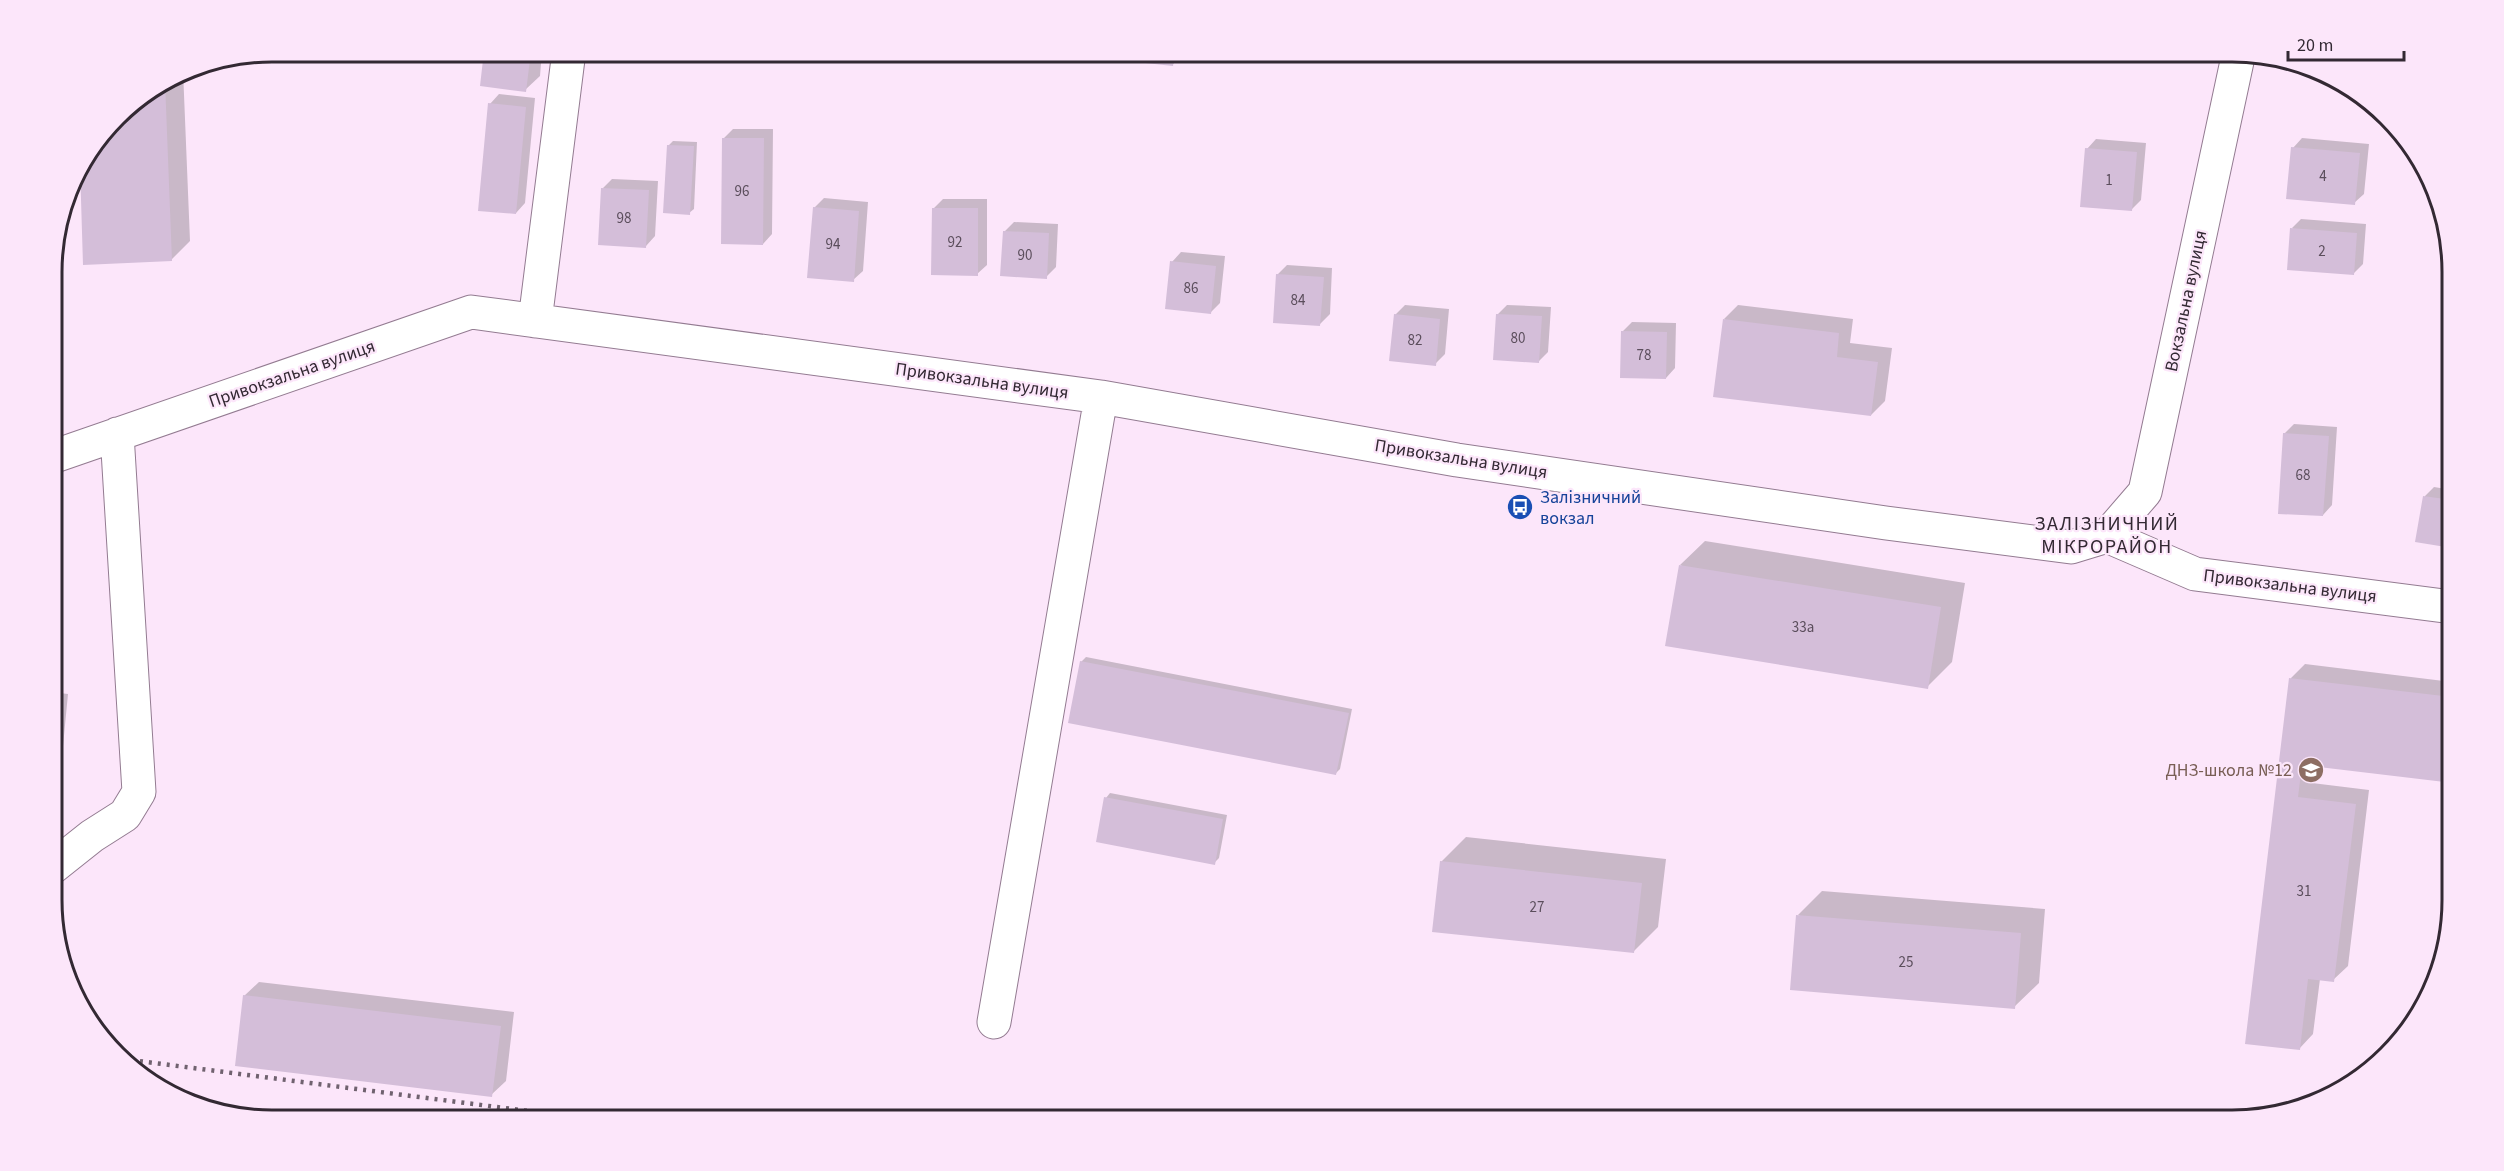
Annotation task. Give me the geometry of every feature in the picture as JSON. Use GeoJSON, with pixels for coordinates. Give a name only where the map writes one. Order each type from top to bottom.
{"type":"FeatureCollection","features":[{"type":"Feature","properties":{"kind":"street"},"geometry":{"type":"LineString","coordinates":[[535,321],[568,62]]}},
{"type":"Feature","properties":{"kind":"street","name":"Вокзальна вулиця"},"geometry":{"type":"LineString","coordinates":[[2107,536],[2145,492],[2237,62]]}},
{"type":"Feature","properties":{"kind":"street","name":"Привокзальна вулиця"},"geometry":{"type":"LineString","coordinates":[[62,453],[471,312],[1101,397],[1457,460],[1886,523],[2071,547],[2107,536],[2195,574],[2442,606]]}},
{"type":"Feature","properties":{"kind":"street"},"geometry":{"type":"LineString","coordinates":[[994,1022],[1101,397]]}},
{"type":"Feature","properties":{"kind":"street"},"geometry":{"type":"LineString","coordinates":[[62,860],[125,815],[139,792],[117,434]]}},
{"type":"Feature","properties":{"kind":"building"},"geometry":{"type":"Polygon","coordinates":[[[483,62],[530,62],[526,92],[480,86],[483,62]]]}},
{"type":"Feature","properties":{"kind":"building"},"geometry":{"type":"Polygon","coordinates":[[[1136,62],[1174,62],[1173,66],[1136,62]]]}},
{"type":"Feature","properties":{"kind":"building"},"geometry":{"type":"Polygon","coordinates":[[[165,90],[172,261],[83,265],[81,183],[83,178],[105,144],[123,123],[165,90]]]}},
{"type":"Feature","properties":{"kind":"building"},"geometry":{"type":"Polygon","coordinates":[[[488,103],[526,107],[516,214],[478,211],[488,103]]]}},
{"type":"Feature","properties":{"kind":"building"},"geometry":{"type":"Polygon","coordinates":[[[722,138],[764,138],[763,245],[721,244],[722,138]]]}},
{"type":"Feature","properties":{"kind":"building"},"geometry":{"type":"Polygon","coordinates":[[[667,145],[694,146],[690,215],[663,213],[667,145]]]}},
{"type":"Feature","properties":{"kind":"building"},"geometry":{"type":"Polygon","coordinates":[[[2291,147],[2360,153],[2355,205],[2286,199],[2291,147]]]}},
{"type":"Feature","properties":{"kind":"building"},"geometry":{"type":"Polygon","coordinates":[[[2085,148],[2137,152],[2132,211],[2080,207],[2085,148]]]}},
{"type":"Feature","properties":{"kind":"building"},"geometry":{"type":"Polygon","coordinates":[[[601,188],[649,190],[646,248],[598,245],[601,188]]]}},
{"type":"Feature","properties":{"kind":"building"},"geometry":{"type":"Polygon","coordinates":[[[813,207],[859,211],[854,282],[807,278],[813,207]]]}},
{"type":"Feature","properties":{"kind":"building"},"geometry":{"type":"Polygon","coordinates":[[[932,208],[978,208],[978,276],[931,275],[932,208]]]}},
{"type":"Feature","properties":{"kind":"building"},"geometry":{"type":"Polygon","coordinates":[[[2290,228],[2357,233],[2354,275],[2287,270],[2290,228]]]}},
{"type":"Feature","properties":{"kind":"building"},"geometry":{"type":"Polygon","coordinates":[[[1003,231],[1049,233],[1047,279],[1000,276],[1003,231]]]}},
{"type":"Feature","properties":{"kind":"building"},"geometry":{"type":"Polygon","coordinates":[[[1170,261],[1216,266],[1211,314],[1165,309],[1170,261]]]}},
{"type":"Feature","properties":{"kind":"building"},"geometry":{"type":"Polygon","coordinates":[[[1276,274],[1324,277],[1320,326],[1273,323],[1276,274]]]}},
{"type":"Feature","properties":{"kind":"building"},"geometry":{"type":"Polygon","coordinates":[[[1394,314],[1440,319],[1436,366],[1389,361],[1394,314]]]}},
{"type":"Feature","properties":{"kind":"building"},"geometry":{"type":"Polygon","coordinates":[[[1496,314],[1542,316],[1539,363],[1493,360],[1496,314]]]}},
{"type":"Feature","properties":{"kind":"building"},"geometry":{"type":"Polygon","coordinates":[[[1723,319],[1839,333],[1837,357],[1878,362],[1871,416],[1713,397],[1723,319]]]}},
{"type":"Feature","properties":{"kind":"building"},"geometry":{"type":"Polygon","coordinates":[[[1621,331],[1667,332],[1666,379],[1620,378],[1621,331]]]}},
{"type":"Feature","properties":{"kind":"building"},"geometry":{"type":"Polygon","coordinates":[[[2283,433],[2329,436],[2323,516],[2278,514],[2283,433]]]}},
{"type":"Feature","properties":{"kind":"building"},"geometry":{"type":"Polygon","coordinates":[[[2423,496],[2442,499],[2442,546],[2415,542],[2423,496]]]}},
{"type":"Feature","properties":{"kind":"building"},"geometry":{"type":"Polygon","coordinates":[[[1679,565],[1941,607],[1928,689],[1665,646],[1679,565]]]}},
{"type":"Feature","properties":{"kind":"building"},"geometry":{"type":"Polygon","coordinates":[[[1080,661],[1349,713],[1336,775],[1068,723],[1080,661]]]}},
{"type":"Feature","properties":{"kind":"building"},"geometry":{"type":"Polygon","coordinates":[[[2289,678],[2442,696],[2442,782],[2302,765],[2298,797],[2356,804],[2334,982],[2308,979],[2300,1050],[2245,1044],[2289,678]]]}},
{"type":"Feature","properties":{"kind":"building"},"geometry":{"type":"Polygon","coordinates":[[[1104,797],[1223,819],[1215,865],[1096,842],[1104,797]]]}},
{"type":"Feature","properties":{"kind":"building"},"geometry":{"type":"Polygon","coordinates":[[[1440,861],[1642,883],[1634,953],[1432,932],[1440,861]]]}},
{"type":"Feature","properties":{"kind":"building"},"geometry":{"type":"Polygon","coordinates":[[[1796,915],[2021,933],[2015,1009],[1790,990],[1796,915]]]}},
{"type":"Feature","properties":{"kind":"building"},"geometry":{"type":"Polygon","coordinates":[[[243,995],[501,1026],[492,1097],[235,1066],[243,995]]]}},
{"type":"Feature","properties":{"kind":"railway"},"geometry":{"type":"LineString","coordinates":[[138,1061],[519,1110]]}},
{"type":"Feature","properties":{"kind":"place","name":"Залізничний вокзал"},"geometry":{"type":"Point","coordinates":[1520,507]}},
{"type":"Feature","properties":{"kind":"place","name":"ДНЗ-школа №12"},"geometry":{"type":"Point","coordinates":[2311,770]}},
{"type":"Feature","properties":{"kind":"district","name":"ЗАЛІЗНИЧНИЙ МІКРОРАЙОН"},"geometry":{"type":"Point","coordinates":[2107,536]}}]}
